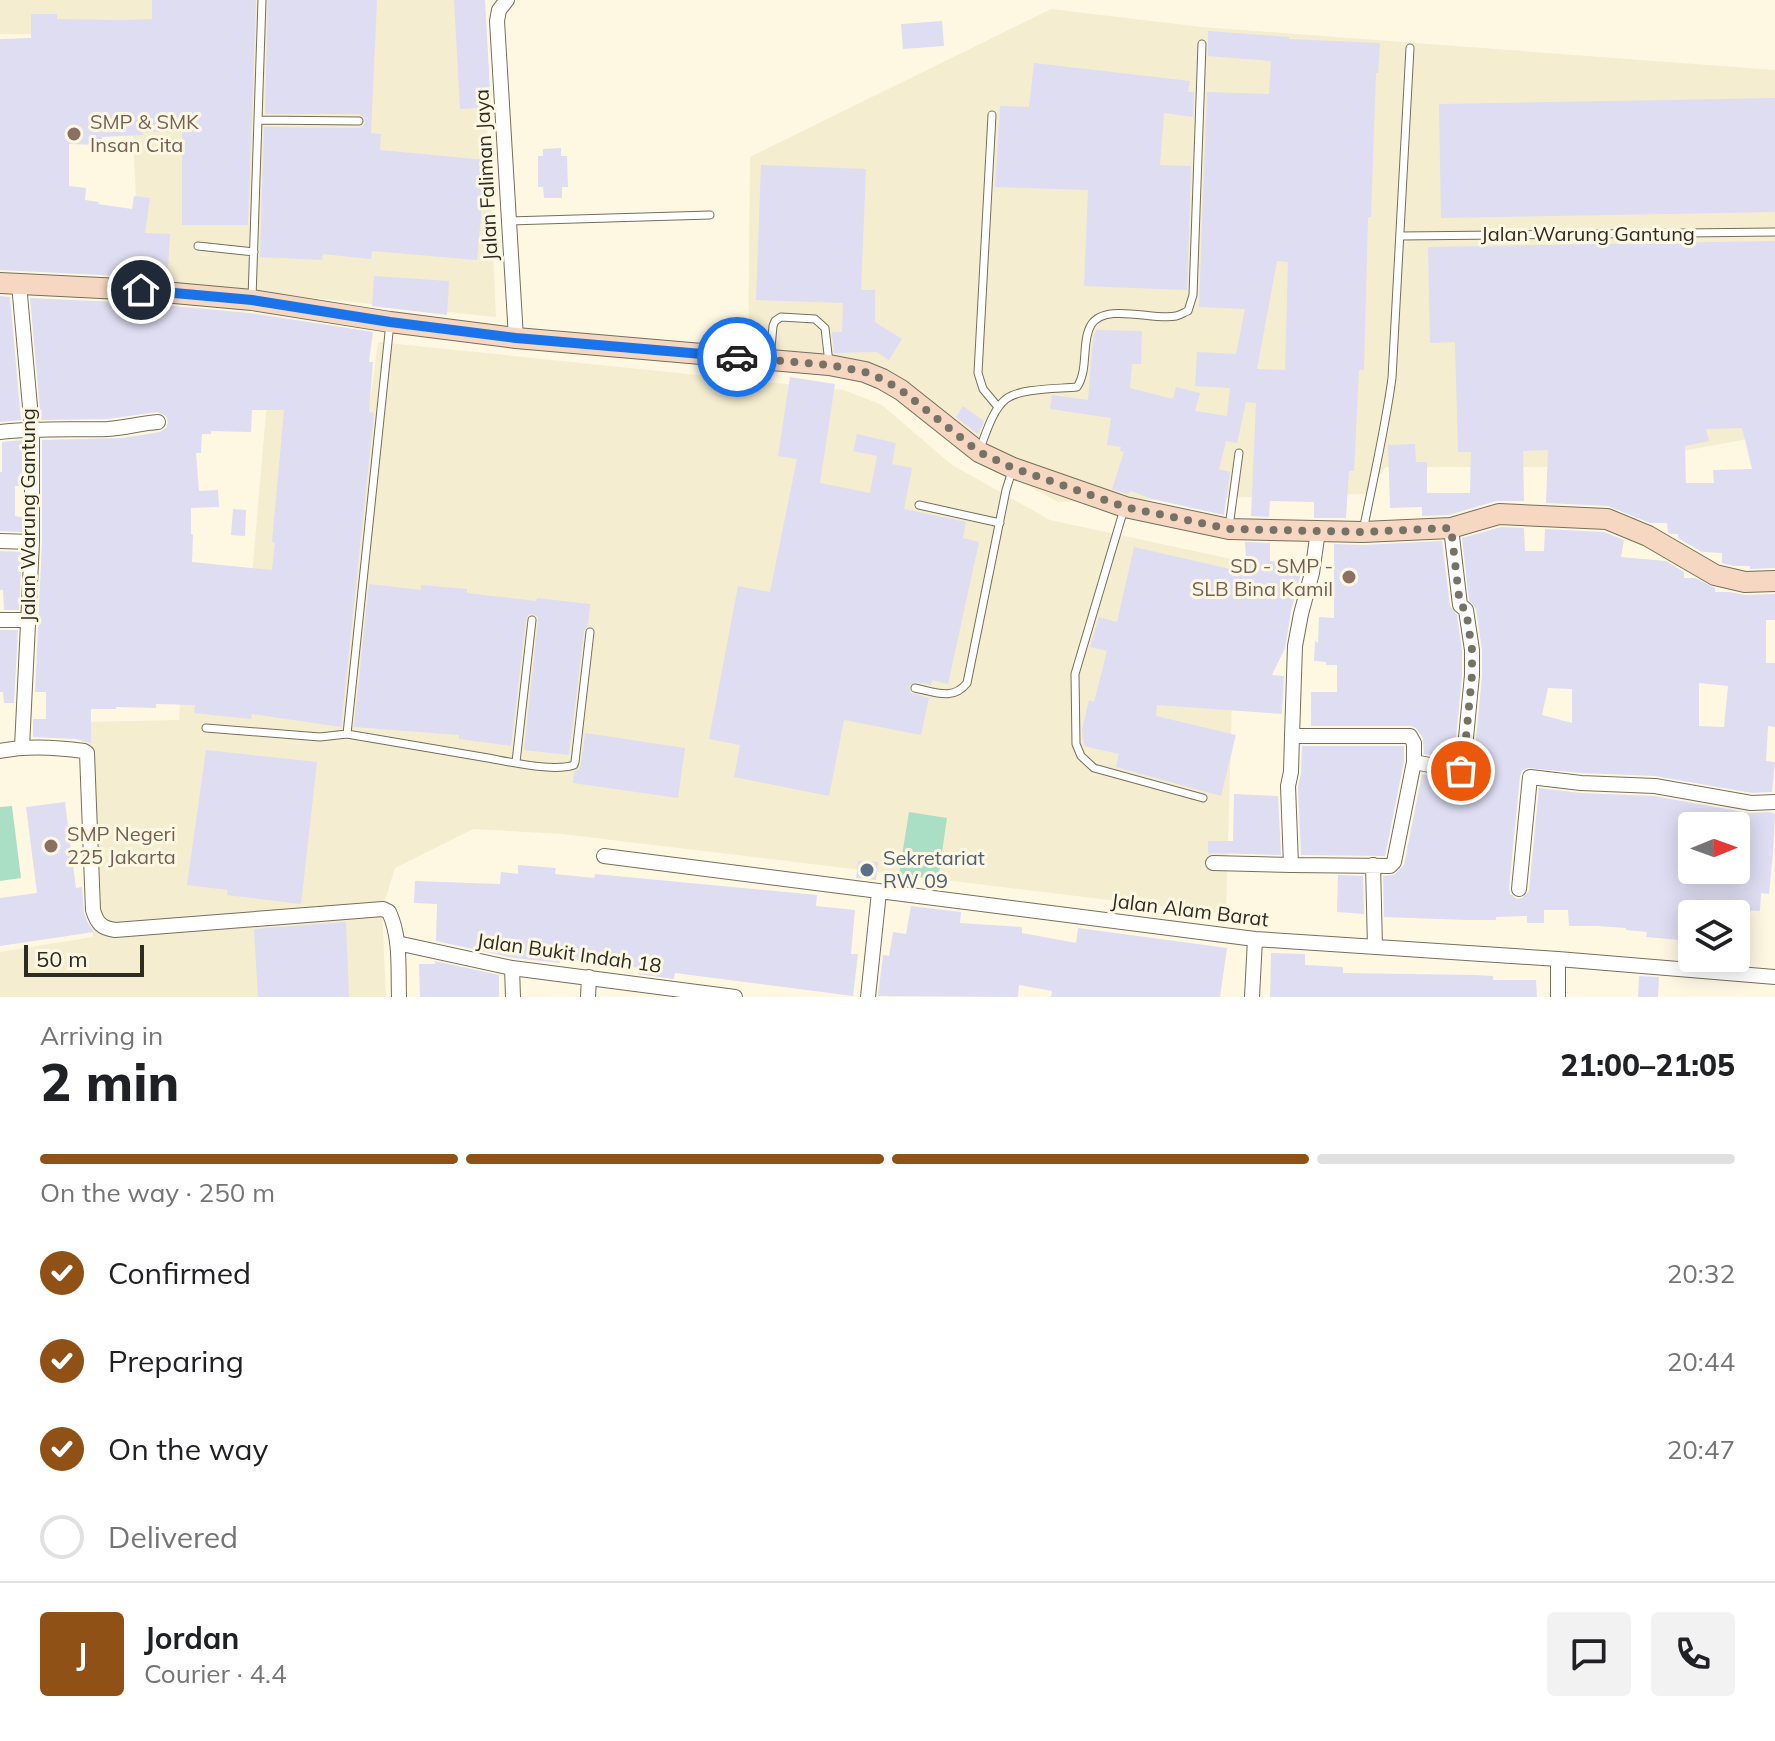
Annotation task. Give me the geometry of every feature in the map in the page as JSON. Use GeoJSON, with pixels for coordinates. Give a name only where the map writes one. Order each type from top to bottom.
{"type":"FeatureCollection","features":[{"type":"Feature","properties":{"kind":"street","name":"Jalan Faliman Jaya"},"geometry":{"type":"LineString","coordinates":[[503,5],[497,21],[516,338]]}},
{"type":"Feature","properties":{"kind":"street","name":"Jalan Warung Gantung"},"geometry":{"type":"LineString","coordinates":[[22,747],[32,542],[32,429],[10,283],[252,300],[516,338],[829,365],[865,372],[901,390],[979,452],[1013,468],[1125,507],[1229,529],[1363,532],[1451,528],[1499,514],[1607,519],[1648,536],[1715,575],[1745,582],[1775,581]]}},
{"type":"Feature","properties":{"kind":"street"},"geometry":{"type":"LineString","coordinates":[[0,432],[109,429],[158,422]]}},
{"type":"Feature","properties":{"kind":"street"},"geometry":{"type":"LineString","coordinates":[[1414,762],[1463,769],[1472,650],[1466,610],[1460,605],[1451,528]]}},
{"type":"Feature","properties":{"kind":"street"},"geometry":{"type":"LineString","coordinates":[[1291,865],[1288,786],[1295,646],[1318,531]]}},
{"type":"Feature","properties":{"kind":"street"},"geometry":{"type":"LineString","coordinates":[[0,541],[32,542]]}},
{"type":"Feature","properties":{"kind":"street"},"geometry":{"type":"LineString","coordinates":[[0,620],[28,620]]}},
{"type":"Feature","properties":{"kind":"street"},"geometry":{"type":"LineString","coordinates":[[1213,863],[1390,866],[1394,862],[1414,762],[1414,743],[1410,736],[1292,736]]}},
{"type":"Feature","properties":{"kind":"street"},"geometry":{"type":"LineString","coordinates":[[0,751],[22,747],[61,747],[87,753],[93,910],[97,923],[105,929],[383,909],[389,912],[393,921],[399,997]]}},
{"type":"Feature","properties":{"kind":"street"},"geometry":{"type":"LineString","coordinates":[[1519,889],[1530,777],[1655,786],[1751,803],[1775,802]]}},
{"type":"Feature","properties":{"kind":"street","name":"Jalan Alam Barat"},"geometry":{"type":"LineString","coordinates":[[604,856],[1255,939],[1775,977]]}},
{"type":"Feature","properties":{"kind":"street"},"geometry":{"type":"LineString","coordinates":[[1373,865],[1375,947]]}},
{"type":"Feature","properties":{"kind":"street"},"geometry":{"type":"LineString","coordinates":[[868,997],[879,892]]}},
{"type":"Feature","properties":{"kind":"street"},"geometry":{"type":"LineString","coordinates":[[1252,997],[1255,939]]}},
{"type":"Feature","properties":{"kind":"street","name":"Jalan Bukit Indah 18"},"geometry":{"type":"LineString","coordinates":[[397,943],[512,968],[681,993],[735,997]]}},
{"type":"Feature","properties":{"kind":"street"},"geometry":{"type":"LineString","coordinates":[[1558,959],[1558,997]]}},
{"type":"Feature","properties":{"kind":"street"},"geometry":{"type":"LineString","coordinates":[[512,968],[513,997]]}},
{"type":"Feature","properties":{"kind":"street"},"geometry":{"type":"LineString","coordinates":[[588,997],[589,977]]}},
{"type":"Feature","properties":{"kind":"lane"},"geometry":{"type":"LineString","coordinates":[[252,300],[262,0]]}},
{"type":"Feature","properties":{"kind":"lane"},"geometry":{"type":"LineString","coordinates":[[979,452],[998,407],[1008,397],[1077,387],[1082,379],[1089,328],[1098,317],[1110,314],[1176,316],[1188,311],[1193,295],[1202,44]]}},
{"type":"Feature","properties":{"kind":"lane"},"geometry":{"type":"LineString","coordinates":[[1363,532],[1392,378],[1410,48]]}},
{"type":"Feature","properties":{"kind":"lane"},"geometry":{"type":"LineString","coordinates":[[992,115],[978,373],[983,389],[998,407]]}},
{"type":"Feature","properties":{"kind":"lane"},"geometry":{"type":"LineString","coordinates":[[259,120],[359,121]]}},
{"type":"Feature","properties":{"kind":"lane"},"geometry":{"type":"LineString","coordinates":[[509,221],[710,215]]}},
{"type":"Feature","properties":{"kind":"lane","name":"Jalan Warung Gantung"},"geometry":{"type":"LineString","coordinates":[[1400,236],[1775,232]]}},
{"type":"Feature","properties":{"kind":"lane"},"geometry":{"type":"LineString","coordinates":[[198,246],[254,252]]}},
{"type":"Feature","properties":{"kind":"lane"},"geometry":{"type":"LineString","coordinates":[[769,360],[775,321],[781,317],[815,319],[825,328],[829,365]]}},
{"type":"Feature","properties":{"kind":"lane"},"geometry":{"type":"LineString","coordinates":[[347,734],[390,322]]}},
{"type":"Feature","properties":{"kind":"lane"},"geometry":{"type":"LineString","coordinates":[[1229,529],[1239,453]]}},
{"type":"Feature","properties":{"kind":"lane"},"geometry":{"type":"LineString","coordinates":[[915,688],[951,695],[961,691],[967,683],[1013,468]]}},
{"type":"Feature","properties":{"kind":"lane"},"geometry":{"type":"LineString","coordinates":[[919,505],[1000,523]]}},
{"type":"Feature","properties":{"kind":"lane"},"geometry":{"type":"LineString","coordinates":[[1125,507],[1075,674],[1076,744],[1081,756],[1094,768],[1203,798]]}},
{"type":"Feature","properties":{"kind":"lane"},"geometry":{"type":"LineString","coordinates":[[516,762],[532,620]]}},
{"type":"Feature","properties":{"kind":"lane"},"geometry":{"type":"LineString","coordinates":[[206,728],[320,737],[347,734],[516,762],[560,768],[574,765],[590,632]]}},
{"type":"Feature","properties":{"kind":"shaded area"},"geometry":{"type":"Polygon","coordinates":[[[0,0],[481,0],[496,317],[140,280],[128,35],[0,34],[0,0]]]}},
{"type":"Feature","properties":{"kind":"shaded area"},"geometry":{"type":"Polygon","coordinates":[[[1051,9],[1202,27],[1775,70],[1775,434],[1596,467],[1386,467],[1365,494],[1058,502],[964,451],[899,392],[852,372],[748,357],[750,157],[1051,9]]]}},
{"type":"Feature","properties":{"kind":"shaded area"},"geometry":{"type":"Polygon","coordinates":[[[378,342],[844,390],[882,405],[952,465],[1050,520],[1236,560],[1226,914],[562,834],[473,829],[395,868],[382,910],[386,997],[0,997],[0,952],[93,937],[81,722],[179,720],[188,586],[251,587],[267,401],[370,402],[378,342]]]}},
{"type":"Feature","properties":{"kind":"green space"},"geometry":{"type":"Polygon","coordinates":[[[12,806],[21,878],[0,881],[0,807],[12,806]]]}},
{"type":"Feature","properties":{"kind":"green space"},"geometry":{"type":"Polygon","coordinates":[[[909,812],[947,818],[938,880],[899,874],[909,812]]]}},
{"type":"Feature","properties":{"kind":"building"},"geometry":{"type":"Polygon","coordinates":[[[152,0],[256,0],[248,225],[182,225],[182,132],[143,132],[143,135],[102,137],[102,145],[69,144],[69,186],[86,188],[85,200],[98,204],[132,209],[134,196],[150,198],[145,233],[170,234],[168,270],[142,269],[141,277],[0,270],[0,39],[31,38],[31,14],[57,14],[57,19],[152,19],[152,0]]]}},
{"type":"Feature","properties":{"kind":"building"},"geometry":{"type":"Polygon","coordinates":[[[268,0],[377,0],[371,133],[381,134],[380,150],[486,160],[477,260],[372,251],[371,259],[323,254],[322,260],[260,257],[264,127],[359,128],[365,122],[359,114],[265,114],[268,0]]]}},
{"type":"Feature","properties":{"kind":"building"},"geometry":{"type":"Polygon","coordinates":[[[454,0],[485,0],[491,107],[460,109],[454,0]]]}},
{"type":"Feature","properties":{"kind":"building"},"geometry":{"type":"Polygon","coordinates":[[[942,21],[944,46],[903,49],[901,24],[942,21]]]}},
{"type":"Feature","properties":{"kind":"building"},"geometry":{"type":"Polygon","coordinates":[[[1208,31],[1380,43],[1376,73],[1371,217],[1368,217],[1364,370],[1359,370],[1354,471],[1349,471],[1346,518],[1314,518],[1314,502],[1270,501],[1269,517],[1251,516],[1256,403],[1246,402],[1237,443],[1226,441],[1219,469],[1230,472],[1224,515],[1112,489],[1124,452],[1120,451],[1121,447],[1107,445],[1111,418],[1050,409],[1052,395],[1088,400],[1096,330],[1142,331],[1141,364],[1132,364],[1130,388],[1173,399],[1176,387],[1200,393],[1195,411],[1227,416],[1230,388],[1195,386],[1197,352],[1236,354],[1245,309],[1199,307],[1207,92],[1269,94],[1271,61],[1208,56],[1208,31]],[[1277,261],[1257,369],[1285,370],[1288,262],[1277,261]]]}},
{"type":"Feature","properties":{"kind":"building"},"geometry":{"type":"Polygon","coordinates":[[[1034,63],[1190,81],[1188,92],[1194,92],[1193,117],[1164,113],[1160,165],[1191,166],[1187,290],[1084,286],[1088,190],[995,187],[1000,106],[1029,107],[1034,63]]]}},
{"type":"Feature","properties":{"kind":"building"},"geometry":{"type":"Polygon","coordinates":[[[1775,98],[1775,212],[1441,218],[1439,104],[1775,98]]]}},
{"type":"Feature","properties":{"kind":"building"},"geometry":{"type":"Polygon","coordinates":[[[561,148],[561,156],[567,156],[568,187],[562,187],[562,198],[544,198],[543,187],[538,187],[538,156],[543,156],[543,149],[561,148]]]}},
{"type":"Feature","properties":{"kind":"building"},"geometry":{"type":"Polygon","coordinates":[[[761,165],[866,169],[861,290],[875,290],[875,322],[902,339],[889,360],[877,352],[834,353],[832,332],[842,332],[843,303],[756,300],[761,165]]]}},
{"type":"Feature","properties":{"kind":"building"},"geometry":{"type":"Polygon","coordinates":[[[1775,241],[1775,568],[1750,569],[1750,566],[1722,563],[1722,553],[1702,552],[1678,538],[1678,534],[1668,532],[1667,523],[1650,523],[1608,506],[1546,503],[1548,450],[1523,451],[1524,501],[1496,501],[1449,515],[1422,516],[1422,507],[1390,508],[1388,445],[1415,444],[1416,462],[1427,462],[1427,493],[1470,493],[1471,452],[1458,452],[1455,342],[1430,343],[1428,247],[1775,241]],[[1742,428],[1706,429],[1709,441],[1685,446],[1686,483],[1714,483],[1713,470],[1752,469],[1742,428]]]}},
{"type":"Feature","properties":{"kind":"building"},"geometry":{"type":"Polygon","coordinates":[[[374,276],[449,281],[447,315],[372,306],[374,276]]]}},
{"type":"Feature","properties":{"kind":"building"},"geometry":{"type":"Polygon","coordinates":[[[0,296],[10,297],[21,420],[0,422],[0,296]]]}},
{"type":"Feature","properties":{"kind":"building"},"geometry":{"type":"Polygon","coordinates":[[[30,298],[140,303],[250,313],[373,332],[369,362],[373,362],[369,412],[374,413],[341,727],[252,714],[251,719],[194,713],[195,705],[156,704],[156,708],[91,709],[91,743],[33,737],[33,719],[46,719],[46,692],[35,692],[42,542],[42,440],[122,438],[160,432],[168,422],[166,416],[157,412],[108,419],[41,420],[30,298]],[[252,410],[251,432],[211,431],[211,434],[202,434],[201,453],[196,453],[199,491],[218,490],[219,507],[191,508],[192,562],[272,570],[284,410],[252,410]]]}},
{"type":"Feature","properties":{"kind":"building"},"geometry":{"type":"Polygon","coordinates":[[[790,377],[835,384],[820,483],[870,493],[877,456],[853,451],[857,434],[896,443],[892,464],[912,468],[904,509],[966,522],[963,538],[979,542],[948,684],[932,680],[931,685],[916,682],[909,686],[911,693],[929,698],[921,735],[844,720],[829,796],[734,777],[740,745],[709,739],[738,586],[770,592],[797,459],[778,456],[790,377]]]}},
{"type":"Feature","properties":{"kind":"building"},"geometry":{"type":"Polygon","coordinates":[[[963,406],[984,421],[978,434],[956,417],[963,406]]]}},
{"type":"Feature","properties":{"kind":"building"},"geometry":{"type":"Polygon","coordinates":[[[22,440],[22,486],[15,486],[15,516],[22,517],[22,532],[0,531],[2,442],[22,440]]]}},
{"type":"Feature","properties":{"kind":"building"},"geometry":{"type":"Polygon","coordinates":[[[233,509],[246,510],[245,536],[231,535],[233,509]]]}},
{"type":"Feature","properties":{"kind":"building"},"geometry":{"type":"Polygon","coordinates":[[[1501,527],[1524,528],[1525,551],[1544,551],[1545,529],[1604,532],[1624,540],[1621,557],[1666,561],[1684,572],[1684,578],[1695,578],[1715,588],[1715,592],[1775,594],[1775,620],[1766,620],[1766,663],[1775,663],[1775,727],[1768,726],[1766,761],[1775,762],[1772,792],[1752,793],[1655,776],[1527,768],[1520,776],[1509,888],[1510,894],[1517,899],[1529,891],[1539,788],[1654,796],[1743,812],[1678,812],[1678,884],[1750,884],[1750,813],[1775,814],[1769,894],[1761,893],[1760,911],[1750,910],[1750,900],[1678,900],[1678,940],[1646,937],[1647,932],[1626,928],[1569,926],[1568,910],[1544,910],[1544,923],[1527,923],[1527,916],[1496,917],[1496,920],[1384,917],[1383,876],[1394,875],[1404,865],[1422,774],[1460,781],[1468,778],[1473,771],[1482,650],[1476,609],[1469,600],[1462,538],[1501,527]],[[1699,683],[1699,726],[1724,727],[1728,686],[1699,683]],[[1548,688],[1542,715],[1572,723],[1572,689],[1548,688]]]}},
{"type":"Feature","properties":{"kind":"building"},"geometry":{"type":"Polygon","coordinates":[[[1442,541],[1450,606],[1457,615],[1462,651],[1454,759],[1424,754],[1423,738],[1411,726],[1311,726],[1311,692],[1337,692],[1337,665],[1314,661],[1319,617],[1334,618],[1334,544],[1442,541]]]}},
{"type":"Feature","properties":{"kind":"building"},"geometry":{"type":"Polygon","coordinates":[[[1245,542],[1270,543],[1270,561],[1303,565],[1285,648],[1272,675],[1284,676],[1282,714],[1157,705],[1156,716],[1236,735],[1221,796],[1116,767],[1119,754],[1084,746],[1082,729],[1089,700],[1094,702],[1107,651],[1090,647],[1099,617],[1117,622],[1134,547],[1243,572],[1245,542]]]}},
{"type":"Feature","properties":{"kind":"building"},"geometry":{"type":"Polygon","coordinates":[[[0,551],[22,552],[19,610],[4,610],[3,590],[0,590],[0,551]]]}},
{"type":"Feature","properties":{"kind":"building"},"geometry":{"type":"Polygon","coordinates":[[[369,584],[421,590],[421,585],[467,589],[467,593],[590,604],[569,755],[524,750],[538,621],[533,614],[526,619],[511,746],[459,739],[459,735],[354,727],[369,584]]]}},
{"type":"Feature","properties":{"kind":"building"},"geometry":{"type":"Polygon","coordinates":[[[0,630],[18,630],[14,703],[4,703],[3,692],[0,692],[0,630]]]}},
{"type":"Feature","properties":{"kind":"building"},"geometry":{"type":"Polygon","coordinates":[[[585,733],[685,748],[678,798],[573,783],[574,772],[581,764],[585,733]]]}},
{"type":"Feature","properties":{"kind":"building"},"geometry":{"type":"Polygon","coordinates":[[[1302,746],[1404,746],[1404,761],[1385,856],[1301,855],[1298,787],[1302,746]]]}},
{"type":"Feature","properties":{"kind":"building"},"geometry":{"type":"Polygon","coordinates":[[[206,750],[317,762],[301,904],[227,895],[228,890],[187,885],[206,750]]]}},
{"type":"Feature","properties":{"kind":"building"},"geometry":{"type":"Polygon","coordinates":[[[1234,794],[1278,796],[1281,855],[1208,854],[1208,841],[1233,841],[1234,794]]]}},
{"type":"Feature","properties":{"kind":"building","name":"SMP Negeri 225 Jakarta"},"geometry":{"type":"Polygon","coordinates":[[[65,802],[76,888],[82,887],[84,913],[94,932],[0,946],[0,898],[37,893],[26,807],[65,802]]]}},
{"type":"Feature","properties":{"kind":"building","name":"Sekretariat RW 09"},"geometry":{"type":"Polygon","coordinates":[[[858,861],[878,862],[876,880],[856,878],[858,861]]]}},
{"type":"Feature","properties":{"kind":"building"},"geometry":{"type":"Polygon","coordinates":[[[518,865],[556,868],[555,874],[594,878],[595,874],[817,895],[816,906],[855,910],[851,954],[858,954],[853,996],[675,973],[674,979],[638,974],[639,968],[560,958],[560,963],[514,958],[436,941],[437,904],[414,903],[415,881],[500,884],[501,872],[518,874],[518,865]]]}},
{"type":"Feature","properties":{"kind":"building"},"geometry":{"type":"Polygon","coordinates":[[[1338,875],[1363,876],[1364,914],[1337,912],[1338,875]]]}},
{"type":"Feature","properties":{"kind":"building"},"geometry":{"type":"Polygon","coordinates":[[[911,906],[961,912],[960,923],[1022,927],[1022,933],[1076,943],[1078,928],[1227,948],[1220,997],[1051,997],[1052,991],[1019,985],[1018,997],[878,996],[883,955],[889,956],[893,932],[906,934],[911,906]]]}},
{"type":"Feature","properties":{"kind":"building"},"geometry":{"type":"Polygon","coordinates":[[[346,922],[349,997],[258,997],[254,929],[346,922]]]}},
{"type":"Feature","properties":{"kind":"building"},"geometry":{"type":"Polygon","coordinates":[[[1271,953],[1305,954],[1305,965],[1343,967],[1343,973],[1475,975],[1493,976],[1493,980],[1536,980],[1537,997],[1270,997],[1271,953]]]}},
{"type":"Feature","properties":{"kind":"building"},"geometry":{"type":"Polygon","coordinates":[[[435,961],[499,975],[499,997],[420,997],[419,964],[435,964],[435,961]]]}},
{"type":"Feature","properties":{"kind":"building"},"geometry":{"type":"Polygon","coordinates":[[[1639,976],[1659,977],[1658,997],[1638,997],[1639,976]]]}},
{"type":"Feature","properties":{"kind":"way so far"},"geometry":{"type":"LineString","coordinates":[[737,357],[829,365],[865,372],[901,390],[979,452],[1013,468],[1125,507],[1229,529],[1363,532],[1451,528],[1460,605],[1466,610],[1472,650],[1466,744],[1461,771]]}},
{"type":"Feature","properties":{"kind":"place","name":"SMP & SMK Insan Cita"},"geometry":{"type":"Point","coordinates":[74,134]}},
{"type":"Feature","properties":{"kind":"place","name":"SD - SMP - SLB Bina Kamil"},"geometry":{"type":"Point","coordinates":[1349,577]}},
{"type":"Feature","properties":{"kind":"place","name":"SMP Negeri 225 Jakarta"},"geometry":{"type":"Point","coordinates":[51,846]}},
{"type":"Feature","properties":{"kind":"place","name":"Sekretariat RW 09"},"geometry":{"type":"Point","coordinates":[867,870]}},
{"type":"Feature","properties":{"kind":"route"},"geometry":{"type":"LineString","coordinates":[[141,290],[252,300],[516,338],[737,357]]}}]}
